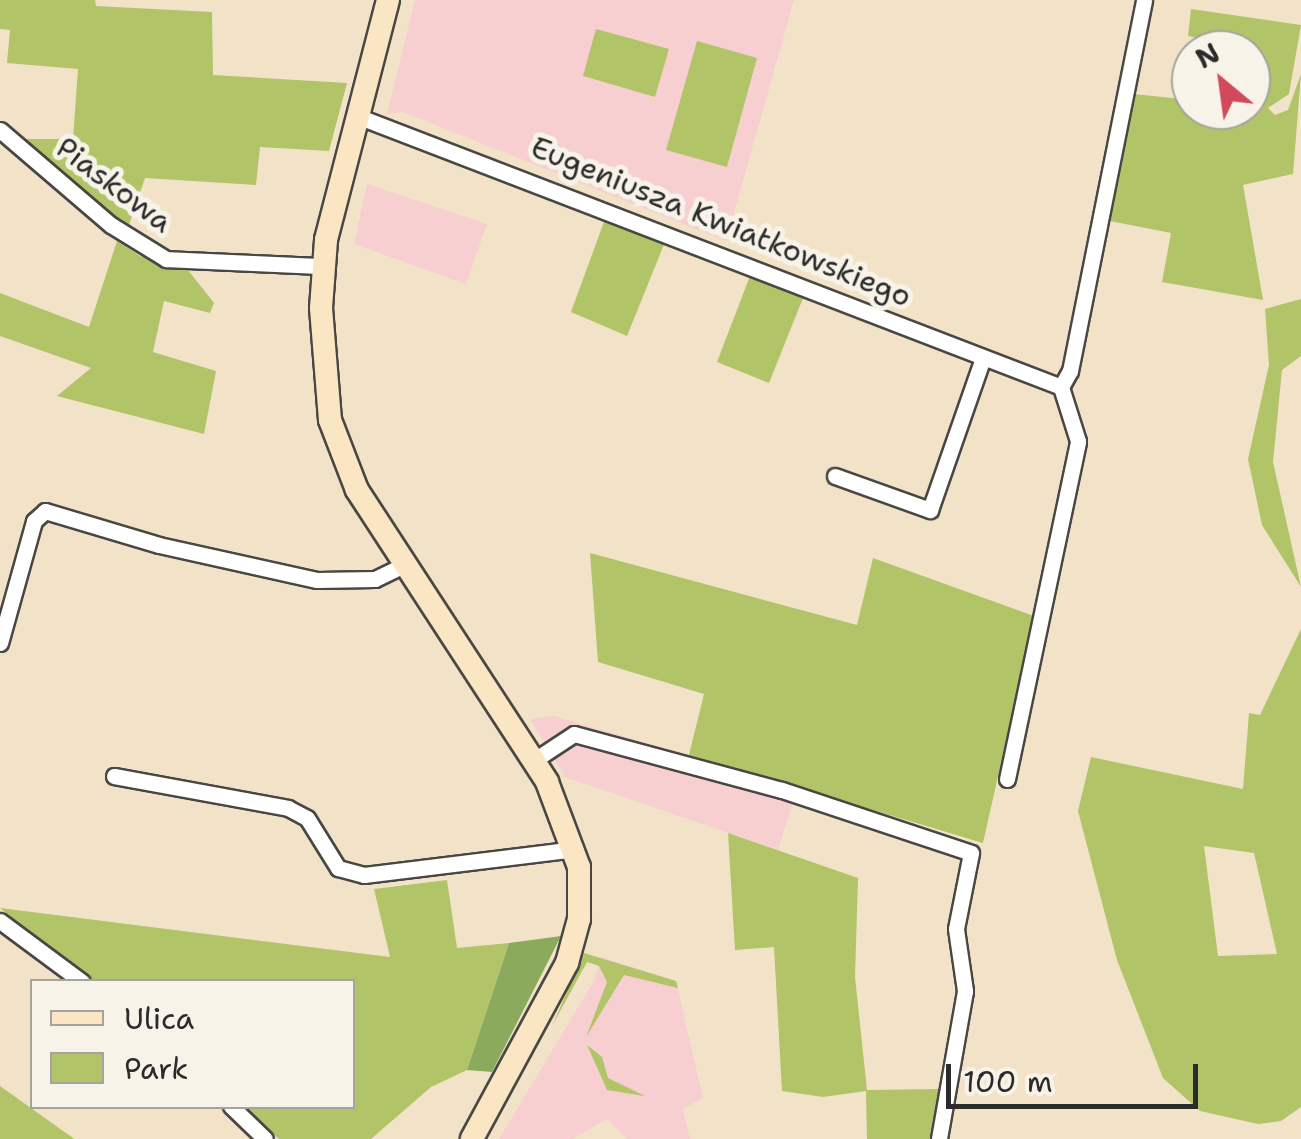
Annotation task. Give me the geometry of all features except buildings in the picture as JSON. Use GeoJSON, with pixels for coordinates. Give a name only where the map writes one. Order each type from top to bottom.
{"type":"FeatureCollection","features":[{"type":"Feature","properties":{"kind":"street"},"geometry":{"type":"LineString","coordinates":[[388,0],[323,266],[330,420],[357,490],[533,760],[575,849],[581,893],[568,962],[472,1139]]}},
{"type":"Feature","properties":{"kind":"street"},"geometry":{"type":"LineString","coordinates":[[1008,780],[1078,440],[1062,387],[1070,371],[1144,0]]}},
{"type":"Feature","properties":{"kind":"street","name":"Eugeniusza Kwiatkowskiego"},"geometry":{"type":"LineString","coordinates":[[357,116],[1062,387]]}},
{"type":"Feature","properties":{"kind":"street","name":"Piaskowa"},"geometry":{"type":"LineString","coordinates":[[0,130],[111,224],[166,258],[323,266]]}},
{"type":"Feature","properties":{"kind":"street"},"geometry":{"type":"LineString","coordinates":[[835,476],[930,510],[983,358]]}},
{"type":"Feature","properties":{"kind":"street"},"geometry":{"type":"LineString","coordinates":[[0,643],[34,521],[45,511],[159,545],[317,580],[375,578],[404,565]]}},
{"type":"Feature","properties":{"kind":"street"},"geometry":{"type":"LineString","coordinates":[[533,760],[574,734],[764,785],[971,852],[956,929],[966,991],[939,1139]]}},
{"type":"Feature","properties":{"kind":"street"},"geometry":{"type":"LineString","coordinates":[[114,776],[288,808],[307,818],[338,868],[364,875],[575,849]]}},
{"type":"Feature","properties":{"kind":"street"},"geometry":{"type":"LineString","coordinates":[[0,922],[78,979]]}},
{"type":"Feature","properties":{"kind":"street"},"geometry":{"type":"LineString","coordinates":[[235,1109],[264,1139]]}},
{"type":"Feature","properties":{"kind":"shaded area"},"geometry":{"type":"Polygon","coordinates":[[[415,0],[794,0],[726,241],[403,112],[387,114],[415,0]]]}},
{"type":"Feature","properties":{"kind":"shaded area"},"geometry":{"type":"Polygon","coordinates":[[[367,184],[487,224],[466,284],[354,244],[367,184]]]}},
{"type":"Feature","properties":{"kind":"shaded area"},"geometry":{"type":"Polygon","coordinates":[[[554,716],[798,787],[778,850],[565,777],[530,719],[554,716]]]}},
{"type":"Feature","properties":{"kind":"shaded area"},"geometry":{"type":"Polygon","coordinates":[[[601,957],[676,981],[703,1098],[683,1109],[690,1139],[627,1139],[607,1119],[573,1139],[499,1139],[595,979],[601,957]]]}},
{"type":"Feature","properties":{"kind":"green space"},"geometry":{"type":"Polygon","coordinates":[[[0,0],[95,0],[96,6],[212,12],[213,75],[347,83],[329,151],[260,147],[256,185],[145,178],[127,231],[19,139],[73,139],[78,69],[7,63],[10,30],[0,29],[0,0]]]}},
{"type":"Feature","properties":{"kind":"green space"},"geometry":{"type":"Polygon","coordinates":[[[1191,9],[1301,25],[1289,94],[1271,106],[1271,30],[1189,30],[1191,9]]]}},
{"type":"Feature","properties":{"kind":"green space"},"geometry":{"type":"Polygon","coordinates":[[[596,29],[669,49],[655,97],[583,76],[596,29]]]}},
{"type":"Feature","properties":{"kind":"green space"},"geometry":{"type":"Polygon","coordinates":[[[697,41],[757,58],[727,167],[666,150],[697,41]]]}},
{"type":"Feature","properties":{"kind":"green space"},"geometry":{"type":"Polygon","coordinates":[[[1301,74],[1293,174],[1243,185],[1263,300],[1162,282],[1171,233],[1105,220],[1134,94],[1171,98],[1171,130],[1271,130],[1271,111],[1275,115],[1288,110],[1301,74]]]}},
{"type":"Feature","properties":{"kind":"green space"},"geometry":{"type":"Polygon","coordinates":[[[605,219],[665,242],[627,336],[571,312],[605,219]]]}},
{"type":"Feature","properties":{"kind":"green space"},"geometry":{"type":"Polygon","coordinates":[[[117,241],[140,256],[184,265],[214,303],[210,313],[164,301],[153,352],[216,371],[204,434],[57,396],[91,368],[0,336],[0,293],[89,327],[117,241]]]}},
{"type":"Feature","properties":{"kind":"green space"},"geometry":{"type":"Polygon","coordinates":[[[750,276],[803,298],[769,383],[717,362],[750,276]]]}},
{"type":"Feature","properties":{"kind":"green space"},"geometry":{"type":"Polygon","coordinates":[[[1301,299],[1301,356],[1282,370],[1273,462],[1301,587],[1262,525],[1248,459],[1269,365],[1265,309],[1301,299]]]}},
{"type":"Feature","properties":{"kind":"green space"},"geometry":{"type":"Polygon","coordinates":[[[590,553],[857,625],[873,558],[1034,616],[983,843],[689,755],[704,694],[598,662],[590,553]]]}},
{"type":"Feature","properties":{"kind":"green space"},"geometry":{"type":"Polygon","coordinates":[[[1301,629],[1301,1107],[1281,1121],[1258,1124],[1200,1111],[1163,1078],[1117,960],[1078,811],[1091,757],[1243,789],[1249,713],[1260,715],[1301,629]],[[1204,846],[1218,956],[1277,954],[1254,853],[1204,846]]]}},
{"type":"Feature","properties":{"kind":"green space"},"geometry":{"type":"Polygon","coordinates":[[[728,833],[858,878],[855,977],[867,1090],[939,1089],[930,1139],[867,1139],[866,1091],[823,1097],[782,1091],[774,947],[735,950],[728,833]]]}},
{"type":"Feature","properties":{"kind":"green space"},"geometry":{"type":"Polygon","coordinates":[[[447,880],[457,948],[509,943],[467,1070],[431,1087],[371,1139],[279,1139],[244,1109],[355,1109],[355,979],[89,979],[0,908],[390,957],[374,889],[447,880]]]}},
{"type":"Feature","properties":{"kind":"green space"},"geometry":{"type":"Polygon","coordinates":[[[561,936],[492,1072],[467,1070],[509,943],[561,936]]]}},
{"type":"Feature","properties":{"kind":"green space"},"geometry":{"type":"Polygon","coordinates":[[[584,953],[676,981],[678,988],[624,975],[586,1037],[607,982],[599,966],[587,962],[552,1026],[584,953]]]}},
{"type":"Feature","properties":{"kind":"green space"},"geometry":{"type":"Polygon","coordinates":[[[587,1045],[602,1057],[608,1078],[645,1096],[607,1090],[587,1045]]]}},
{"type":"Feature","properties":{"kind":"green space"},"geometry":{"type":"Polygon","coordinates":[[[0,1086],[74,1139],[0,1139],[0,1086]]]}}]}
